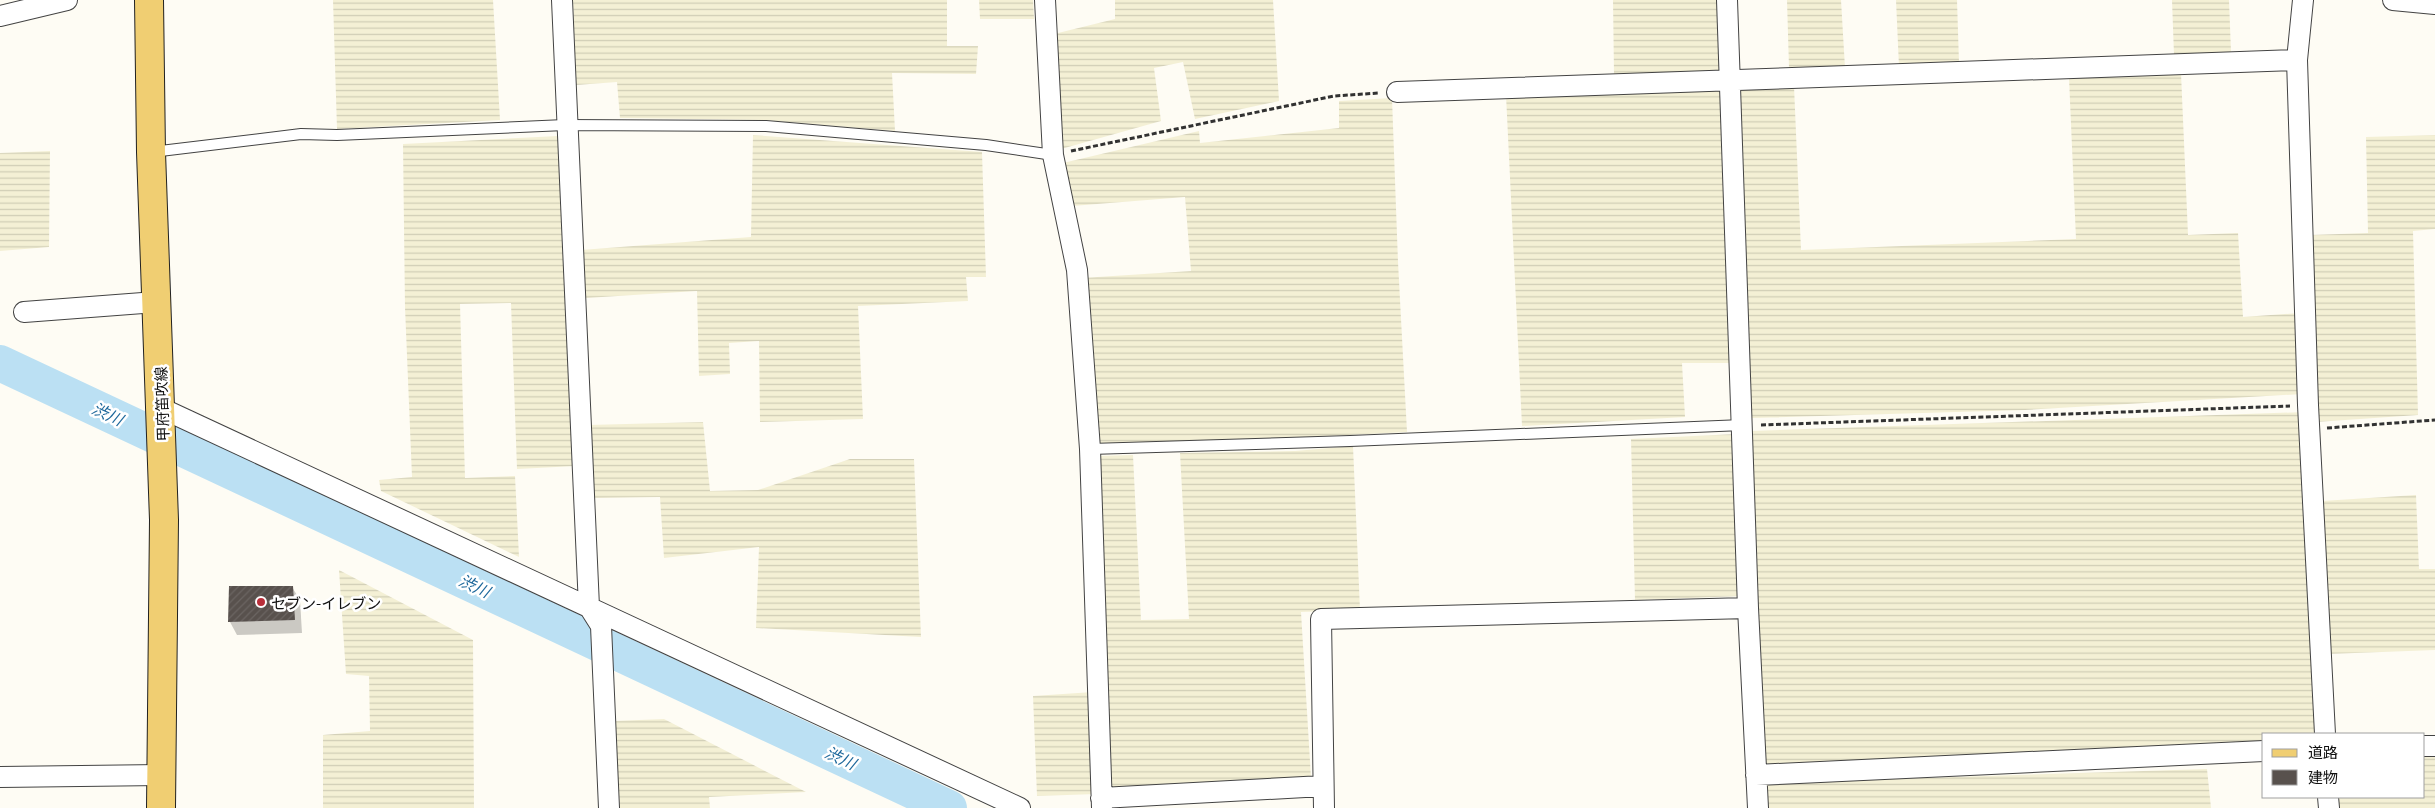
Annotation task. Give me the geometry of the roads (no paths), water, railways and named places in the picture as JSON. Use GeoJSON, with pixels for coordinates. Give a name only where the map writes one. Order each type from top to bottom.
{"type":"FeatureCollection","features":[{"type":"Feature","properties":{"kind":"main road","name":"甲府笛吹線"},"geometry":{"type":"LineString","coordinates":[[150,0],[150,152],[163,480],[160,808]]}},
{"type":"Feature","properties":{"kind":"street"},"geometry":{"type":"LineString","coordinates":[[0,16],[67,0]]}},
{"type":"Feature","properties":{"kind":"street"},"geometry":{"type":"LineString","coordinates":[[562,0],[566,125],[589,607],[600,626],[610,808]]}},
{"type":"Feature","properties":{"kind":"street"},"geometry":{"type":"LineString","coordinates":[[1045,0],[1053,155],[1077,270],[1090,448],[1101,803],[1323,786]]}},
{"type":"Feature","properties":{"kind":"street"},"geometry":{"type":"LineString","coordinates":[[1727,0],[1748,608],[1758,808]]}},
{"type":"Feature","properties":{"kind":"street"},"geometry":{"type":"LineString","coordinates":[[2303,0],[2297,60],[2308,405],[2325,733]]}},
{"type":"Feature","properties":{"kind":"street"},"geometry":{"type":"LineString","coordinates":[[2393,0],[2435,4]]}},
{"type":"Feature","properties":{"kind":"street"},"geometry":{"type":"LineString","coordinates":[[1398,92],[1600,83],[1729,81],[2297,60]]}},
{"type":"Feature","properties":{"kind":"street"},"geometry":{"type":"LineString","coordinates":[[24,312],[156,302]]}},
{"type":"Feature","properties":{"kind":"street"},"geometry":{"type":"LineString","coordinates":[[161,414],[589,607],[1020,808]]}},
{"type":"Feature","properties":{"kind":"street"},"geometry":{"type":"LineString","coordinates":[[1324,808],[1321,619],[1748,608]]}},
{"type":"Feature","properties":{"kind":"street"},"geometry":{"type":"LineString","coordinates":[[1756,775],[2262,751]]}},
{"type":"Feature","properties":{"kind":"street"},"geometry":{"type":"LineString","coordinates":[[0,777],[161,775]]}},
{"type":"Feature","properties":{"kind":"lane"},"geometry":{"type":"LineString","coordinates":[[150,152],[301,134],[337,135],[566,125],[766,126],[986,145],[1053,155]]}},
{"type":"Feature","properties":{"kind":"lane"},"geometry":{"type":"LineString","coordinates":[[1090,448],[1350,441],[1743,426]]}},
{"type":"Feature","properties":{"kind":"waterway","name":"渋川"},"geometry":{"type":"LineString","coordinates":[[0,363],[949,808]]}},
{"type":"Feature","properties":{"kind":"place","name":"セブン-イレブン"},"geometry":{"type":"Point","coordinates":[261,602]}}]}
